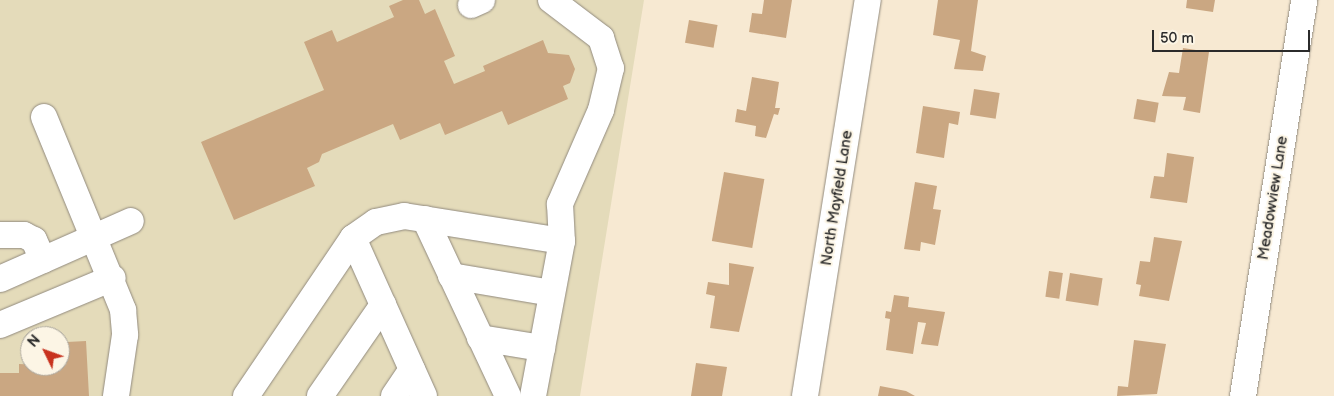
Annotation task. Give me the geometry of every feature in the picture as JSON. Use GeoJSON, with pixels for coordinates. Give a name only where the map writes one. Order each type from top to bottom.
{"type":"FeatureCollection","features":[{"type":"Feature","properties":{"kind":"street"},"geometry":{"type":"LineString","coordinates":[[533,396],[562,241],[560,204],[601,110],[611,68],[600,38],[551,0]]}},
{"type":"Feature","properties":{"kind":"street","name":"North Mayfield Lane"},"geometry":{"type":"LineString","coordinates":[[806,396],[868,0]]}},
{"type":"Feature","properties":{"kind":"street","name":"Meadowview Lane"},"geometry":{"type":"LineString","coordinates":[[1242,396],[1304,0]]}},
{"type":"Feature","properties":{"kind":"street"},"geometry":{"type":"LineString","coordinates":[[44,117],[113,278],[125,335],[116,396]]}},
{"type":"Feature","properties":{"kind":"street"},"geometry":{"type":"LineString","coordinates":[[246,396],[353,238],[376,222],[404,216],[562,241]]}},
{"type":"Feature","properties":{"kind":"street"},"geometry":{"type":"LineString","coordinates":[[425,219],[508,396]]}},
{"type":"Feature","properties":{"kind":"street"},"geometry":{"type":"LineString","coordinates":[[0,279],[131,221]]}},
{"type":"Feature","properties":{"kind":"street"},"geometry":{"type":"LineString","coordinates":[[0,235],[24,235],[34,240],[42,260]]}},
{"type":"Feature","properties":{"kind":"street"},"geometry":{"type":"LineString","coordinates":[[353,238],[424,396]]}},
{"type":"Feature","properties":{"kind":"street"},"geometry":{"type":"LineString","coordinates":[[451,276],[552,293]]}},
{"type":"Feature","properties":{"kind":"street"},"geometry":{"type":"LineString","coordinates":[[0,324],[113,278]]}},
{"type":"Feature","properties":{"kind":"street"},"geometry":{"type":"LineString","coordinates":[[320,396],[383,305]]}},
{"type":"Feature","properties":{"kind":"street"},"geometry":{"type":"LineString","coordinates":[[480,338],[542,348]]}},
{"type":"Feature","properties":{"kind":"street"},"geometry":{"type":"LineString","coordinates":[[394,396],[412,369]]}},
{"type":"Feature","properties":{"kind":"shaded area"},"geometry":{"type":"Polygon","coordinates":[[[0,0],[644,0],[580,396],[0,396],[0,0]]]}},
{"type":"Feature","properties":{"kind":"building"},"geometry":{"type":"Polygon","coordinates":[[[403,0],[419,0],[425,14],[435,9],[455,56],[444,61],[454,84],[485,71],[483,66],[543,40],[548,53],[569,55],[575,69],[570,83],[563,86],[568,99],[508,125],[502,111],[445,135],[440,123],[400,140],[393,124],[322,154],[319,162],[307,168],[315,186],[234,220],[201,142],[324,90],[304,42],[332,30],[337,42],[394,17],[389,6],[403,0]]]}},
{"type":"Feature","properties":{"kind":"building"},"geometry":{"type":"Polygon","coordinates":[[[764,0],[792,0],[786,38],[749,32],[752,13],[762,14],[764,0]]]}},
{"type":"Feature","properties":{"kind":"building"},"geometry":{"type":"Polygon","coordinates":[[[938,0],[978,0],[971,51],[986,56],[983,71],[954,69],[960,40],[933,35],[938,0]]]}},
{"type":"Feature","properties":{"kind":"building"},"geometry":{"type":"Polygon","coordinates":[[[1187,0],[1215,0],[1213,12],[1186,8],[1187,0]]]}},
{"type":"Feature","properties":{"kind":"building"},"geometry":{"type":"Polygon","coordinates":[[[689,20],[718,25],[714,48],[685,43],[689,20]]]}},
{"type":"Feature","properties":{"kind":"building"},"geometry":{"type":"Polygon","coordinates":[[[1183,48],[1209,52],[1200,113],[1183,110],[1186,97],[1162,96],[1169,72],[1179,73],[1183,48]]]}},
{"type":"Feature","properties":{"kind":"building"},"geometry":{"type":"Polygon","coordinates":[[[752,77],[779,82],[775,108],[780,108],[778,115],[774,114],[766,138],[755,136],[756,126],[735,122],[737,109],[746,111],[752,77]]]}},
{"type":"Feature","properties":{"kind":"building"},"geometry":{"type":"Polygon","coordinates":[[[974,89],[1000,93],[996,119],[970,115],[974,89]]]}},
{"type":"Feature","properties":{"kind":"building"},"geometry":{"type":"Polygon","coordinates":[[[1137,99],[1159,103],[1155,123],[1134,119],[1137,99]]]}},
{"type":"Feature","properties":{"kind":"building"},"geometry":{"type":"Polygon","coordinates":[[[923,106],[960,112],[958,125],[949,123],[944,158],[916,153],[923,106]]]}},
{"type":"Feature","properties":{"kind":"building"},"geometry":{"type":"Polygon","coordinates":[[[1167,153],[1194,157],[1187,203],[1150,198],[1154,176],[1164,177],[1167,153]]]}},
{"type":"Feature","properties":{"kind":"building"},"geometry":{"type":"Polygon","coordinates":[[[724,172],[764,179],[752,248],[712,241],[724,172]]]}},
{"type":"Feature","properties":{"kind":"building"},"geometry":{"type":"Polygon","coordinates":[[[915,182],[937,186],[933,209],[941,210],[935,245],[921,242],[920,251],[904,249],[915,182]]]}},
{"type":"Feature","properties":{"kind":"building"},"geometry":{"type":"Polygon","coordinates":[[[1154,237],[1182,241],[1169,301],[1139,296],[1141,285],[1136,284],[1140,261],[1150,262],[1154,237]]]}},
{"type":"Feature","properties":{"kind":"building"},"geometry":{"type":"Polygon","coordinates":[[[729,263],[754,267],[739,332],[710,328],[715,296],[706,294],[708,282],[729,285],[729,263]]]}},
{"type":"Feature","properties":{"kind":"building"},"geometry":{"type":"Polygon","coordinates":[[[1049,271],[1063,273],[1059,299],[1045,297],[1049,271]]]}},
{"type":"Feature","properties":{"kind":"building"},"geometry":{"type":"Polygon","coordinates":[[[1070,273],[1103,278],[1098,306],[1066,301],[1070,273]]]}},
{"type":"Feature","properties":{"kind":"building"},"geometry":{"type":"Polygon","coordinates":[[[894,295],[909,297],[908,307],[945,312],[938,346],[921,344],[926,323],[918,322],[913,354],[886,350],[890,319],[885,318],[886,311],[891,312],[894,295]]]}},
{"type":"Feature","properties":{"kind":"building"},"geometry":{"type":"Polygon","coordinates":[[[1134,340],[1166,344],[1157,394],[1117,396],[1118,386],[1128,387],[1134,340]]]}},
{"type":"Feature","properties":{"kind":"building"},"geometry":{"type":"Polygon","coordinates":[[[86,341],[89,396],[0,396],[0,373],[19,373],[19,364],[20,376],[70,376],[70,342],[86,341]]]}},
{"type":"Feature","properties":{"kind":"building"},"geometry":{"type":"Polygon","coordinates":[[[696,363],[727,367],[722,396],[691,396],[696,363]]]}},
{"type":"Feature","properties":{"kind":"building"},"geometry":{"type":"Polygon","coordinates":[[[880,386],[906,391],[915,396],[878,396],[880,386]]]}}]}
